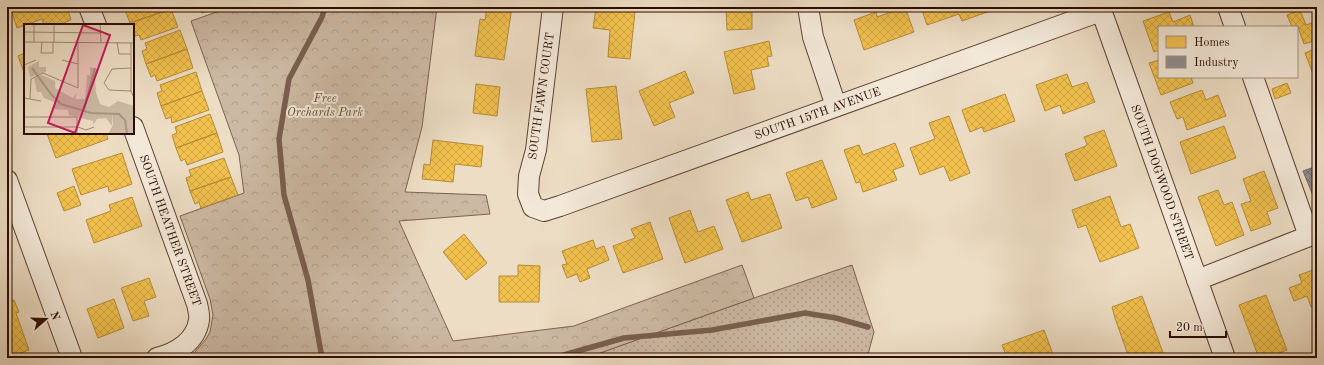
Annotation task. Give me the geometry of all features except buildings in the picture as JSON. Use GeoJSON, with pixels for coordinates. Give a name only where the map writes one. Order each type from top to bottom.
{"type":"FeatureCollection","features":[{"type":"Feature","properties":{"kind":"street"},"geometry":{"type":"LineString","coordinates":[[89,7],[96,24]]}},
{"type":"Feature","properties":{"kind":"street","name":"SOUTH FAWN COURT"},"geometry":{"type":"LineString","coordinates":[[533,207],[528,194],[529,176],[536,150],[553,7]]}},
{"type":"Feature","properties":{"kind":"street"},"geometry":{"type":"LineString","coordinates":[[808,7],[814,37],[836,106]]}},
{"type":"Feature","properties":{"kind":"street"},"geometry":{"type":"LineString","coordinates":[[1228,7],[1235,26]]}},
{"type":"Feature","properties":{"kind":"street","name":"SOUTH 15TH AVENUE"},"geometry":{"type":"LineString","coordinates":[[533,207],[544,211],[560,206],[1100,9]]}},
{"type":"Feature","properties":{"kind":"street","name":"SOUTH DOGWOOD STREET"},"geometry":{"type":"LineString","coordinates":[[1100,9],[1225,358]]}},
{"type":"Feature","properties":{"kind":"street"},"geometry":{"type":"LineString","coordinates":[[1197,280],[1313,235],[1253,78]]}},
{"type":"Feature","properties":{"kind":"street","name":"SOUTH HEATHER STREET"},"geometry":{"type":"LineString","coordinates":[[134,130],[197,304],[200,319],[195,334],[183,346],[169,355],[157,358]]}},
{"type":"Feature","properties":{"kind":"street"},"geometry":{"type":"LineString","coordinates":[[7,180],[72,358]]}},
{"type":"Feature","properties":{"kind":"green space","name":"Free Orchards Park"},"geometry":{"type":"Polygon","coordinates":[[[231,7],[437,7],[422,127],[405,192],[486,195],[490,214],[399,221],[453,341],[574,326],[742,265],[754,298],[586,358],[190,358],[210,332],[213,315],[210,299],[180,216],[244,193],[239,155],[191,21],[231,7]]]}},
{"type":"Feature","properties":{"kind":"green space"},"geometry":{"type":"Polygon","coordinates":[[[852,265],[874,332],[867,358],[586,358],[754,298],[852,265]]]}},
{"type":"Feature","properties":{"kind":"waterway"},"geometry":{"type":"LineString","coordinates":[[322,358],[308,280],[284,195],[279,139],[289,79],[322,17],[325,7]]}},
{"type":"Feature","properties":{"kind":"waterway"},"geometry":{"type":"LineString","coordinates":[[553,358],[624,338],[712,330],[805,313],[836,318],[868,327]]}}]}
